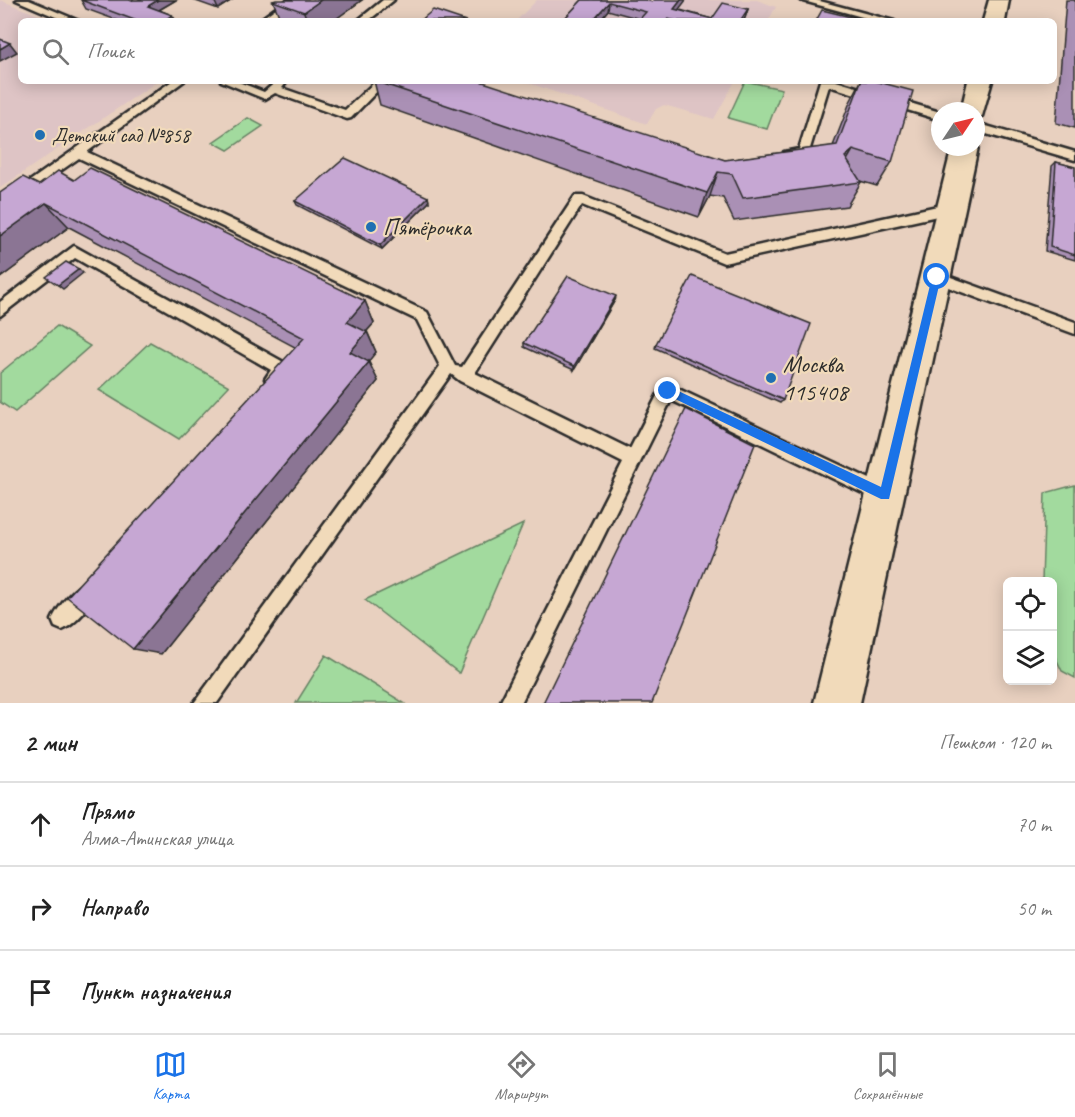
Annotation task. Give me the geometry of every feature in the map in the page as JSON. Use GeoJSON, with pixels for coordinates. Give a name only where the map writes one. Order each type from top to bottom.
{"type":"FeatureCollection","features":[{"type":"Feature","properties":{"kind":"street"},"geometry":{"type":"LineString","coordinates":[[995,18],[999,0]]}},
{"type":"Feature","properties":{"kind":"street"},"geometry":{"type":"LineString","coordinates":[[975,102],[979,84]]}},
{"type":"Feature","properties":{"kind":"street"},"geometry":{"type":"LineString","coordinates":[[837,703],[937,277],[963,156]]}},
{"type":"Feature","properties":{"kind":"lane"},"geometry":{"type":"LineString","coordinates":[[21,0],[66,18]]}},
{"type":"Feature","properties":{"kind":"lane"},"geometry":{"type":"LineString","coordinates":[[267,18],[293,0]]}},
{"type":"Feature","properties":{"kind":"lane"},"geometry":{"type":"LineString","coordinates":[[366,18],[389,0]]}},
{"type":"Feature","properties":{"kind":"lane"},"geometry":{"type":"LineString","coordinates":[[806,0],[877,18]]}},
{"type":"Feature","properties":{"kind":"lane"},"geometry":{"type":"LineString","coordinates":[[0,208],[175,84]]}},
{"type":"Feature","properties":{"kind":"lane"},"geometry":{"type":"LineString","coordinates":[[234,84],[265,96],[280,84]]}},
{"type":"Feature","properties":{"kind":"lane"},"geometry":{"type":"LineString","coordinates":[[274,88],[347,115],[379,84]]}},
{"type":"Feature","properties":{"kind":"lane"},"geometry":{"type":"LineString","coordinates":[[771,159],[804,152],[824,84]]}},
{"type":"Feature","properties":{"kind":"lane"},"geometry":{"type":"LineString","coordinates":[[835,84],[931,113]]}},
{"type":"Feature","properties":{"kind":"lane"},"geometry":{"type":"LineString","coordinates":[[985,130],[1075,156]]}},
{"type":"Feature","properties":{"kind":"lane"},"geometry":{"type":"LineString","coordinates":[[78,153],[422,316],[448,367],[634,460]]}},
{"type":"Feature","properties":{"kind":"lane"},"geometry":{"type":"LineString","coordinates":[[465,376],[579,199],[724,258],[951,208]]}},
{"type":"Feature","properties":{"kind":"lane"},"geometry":{"type":"LineString","coordinates":[[0,310],[74,251],[282,369],[259,396]]}},
{"type":"Feature","properties":{"kind":"lane"},"geometry":{"type":"LineString","coordinates":[[937,277],[1075,328]]}},
{"type":"Feature","properties":{"kind":"lane"},"geometry":{"type":"LineString","coordinates":[[204,703],[448,367]]}},
{"type":"Feature","properties":{"kind":"lane"},"geometry":{"type":"LineString","coordinates":[[510,703],[668,391],[885,495]]}},
{"type":"Feature","properties":{"kind":"lane"},"geometry":{"type":"LineString","coordinates":[[62,620],[102,576]]}},
{"type":"Feature","properties":{"kind":"shaded area","name":"Детский сад №858"},"geometry":{"type":"Polygon","coordinates":[[[0,0],[45,18],[18,18],[18,84],[154,84],[0,188],[0,0]]]}},
{"type":"Feature","properties":{"kind":"shaded area"},"geometry":{"type":"Polygon","coordinates":[[[537,0],[757,0],[776,7],[770,18],[519,18],[537,0]]]}},
{"type":"Feature","properties":{"kind":"shaded area"},"geometry":{"type":"Polygon","coordinates":[[[532,84],[733,84],[714,119],[664,105],[656,109],[647,124],[532,84]]]}},
{"type":"Feature","properties":{"kind":"green space"},"geometry":{"type":"Polygon","coordinates":[[[744,84],[759,84],[782,89],[767,129],[728,118],[744,84]]]}},
{"type":"Feature","properties":{"kind":"green space"},"geometry":{"type":"Polygon","coordinates":[[[248,118],[263,126],[228,150],[213,142],[248,118]]]}},
{"type":"Feature","properties":{"kind":"green space"},"geometry":{"type":"Polygon","coordinates":[[[57,326],[90,346],[15,412],[0,402],[0,373],[57,326]]]}},
{"type":"Feature","properties":{"kind":"green space"},"geometry":{"type":"Polygon","coordinates":[[[150,342],[229,386],[179,439],[99,390],[150,342]]]}},
{"type":"Feature","properties":{"kind":"green space"},"geometry":{"type":"Polygon","coordinates":[[[1075,485],[1075,678],[1062,671],[1057,660],[1057,577],[1042,577],[1045,493],[1075,485]]]}},
{"type":"Feature","properties":{"kind":"green space"},"geometry":{"type":"Polygon","coordinates":[[[523,524],[459,673],[365,600],[523,524]]]}},
{"type":"Feature","properties":{"kind":"green space"},"geometry":{"type":"Polygon","coordinates":[[[326,655],[404,703],[296,703],[326,655]]]}},
{"type":"Feature","properties":{"kind":"building"},"geometry":{"type":"Polygon","coordinates":[[[81,0],[158,0],[148,6],[172,15],[168,18],[129,18],[81,0]]]}},
{"type":"Feature","properties":{"kind":"building"},"geometry":{"type":"Polygon","coordinates":[[[321,0],[304,12],[273,1],[321,0]]]}},
{"type":"Feature","properties":{"kind":"building"},"geometry":{"type":"Polygon","coordinates":[[[582,0],[652,2],[654,0],[681,0],[674,9],[708,18],[641,18],[646,12],[609,2],[595,18],[566,17],[582,0]]]}},
{"type":"Feature","properties":{"kind":"building"},"geometry":{"type":"Polygon","coordinates":[[[723,3],[748,9],[742,18],[713,18],[723,3]]]}},
{"type":"Feature","properties":{"kind":"building"},"geometry":{"type":"Polygon","coordinates":[[[433,10],[457,18],[424,18],[433,10]]]}},
{"type":"Feature","properties":{"kind":"building"},"geometry":{"type":"Polygon","coordinates":[[[822,10],[855,18],[818,18],[822,10]]]}},
{"type":"Feature","properties":{"kind":"building"},"geometry":{"type":"Polygon","coordinates":[[[0,39],[10,43],[0,49],[0,39]]]}},
{"type":"Feature","properties":{"kind":"building"},"geometry":{"type":"Polygon","coordinates":[[[384,84],[489,84],[725,160],[837,145],[860,84],[886,84],[913,91],[892,162],[853,150],[845,157],[861,182],[743,198],[732,174],[718,172],[707,193],[384,84]]]}},
{"type":"Feature","properties":{"kind":"building","name":"Пятёрочка"},"geometry":{"type":"Polygon","coordinates":[[[345,158],[428,197],[380,245],[295,201],[345,158]]]}},
{"type":"Feature","properties":{"kind":"building"},"geometry":{"type":"Polygon","coordinates":[[[1056,162],[1075,167],[1075,255],[1050,247],[1056,162]]]}},
{"type":"Feature","properties":{"kind":"building"},"geometry":{"type":"Polygon","coordinates":[[[90,168],[365,301],[347,322],[367,332],[350,352],[369,362],[133,649],[67,597],[304,338],[46,203],[0,236],[0,193],[23,177],[39,185],[58,171],[74,180],[90,168]]]}},
{"type":"Feature","properties":{"kind":"building"},"geometry":{"type":"Polygon","coordinates":[[[66,262],[79,269],[58,285],[46,277],[66,262]]]}},
{"type":"Feature","properties":{"kind":"building"},"geometry":{"type":"Polygon","coordinates":[[[568,276],[616,296],[574,366],[524,343],[568,276]]]}},
{"type":"Feature","properties":{"kind":"building"},"geometry":{"type":"Polygon","coordinates":[[[692,276],[811,324],[783,400],[656,344],[692,276]]]}},
{"type":"Feature","properties":{"kind":"building"},"geometry":{"type":"Polygon","coordinates":[[[686,409],[755,444],[652,703],[543,703],[686,409]]]}},
{"type":"Feature","properties":{"kind":"place","name":"Детский сад №858"},"geometry":{"type":"Point","coordinates":[40,135]}},
{"type":"Feature","properties":{"kind":"place","name":"Пятёрочка"},"geometry":{"type":"Point","coordinates":[371,227]}},
{"type":"Feature","properties":{"kind":"place","name":"Москва 115408"},"geometry":{"type":"Point","coordinates":[771,378]}},
{"type":"Feature","properties":{"kind":"route"},"geometry":{"type":"LineString","coordinates":[[668,391],[885,495],[937,277]]}}]}
